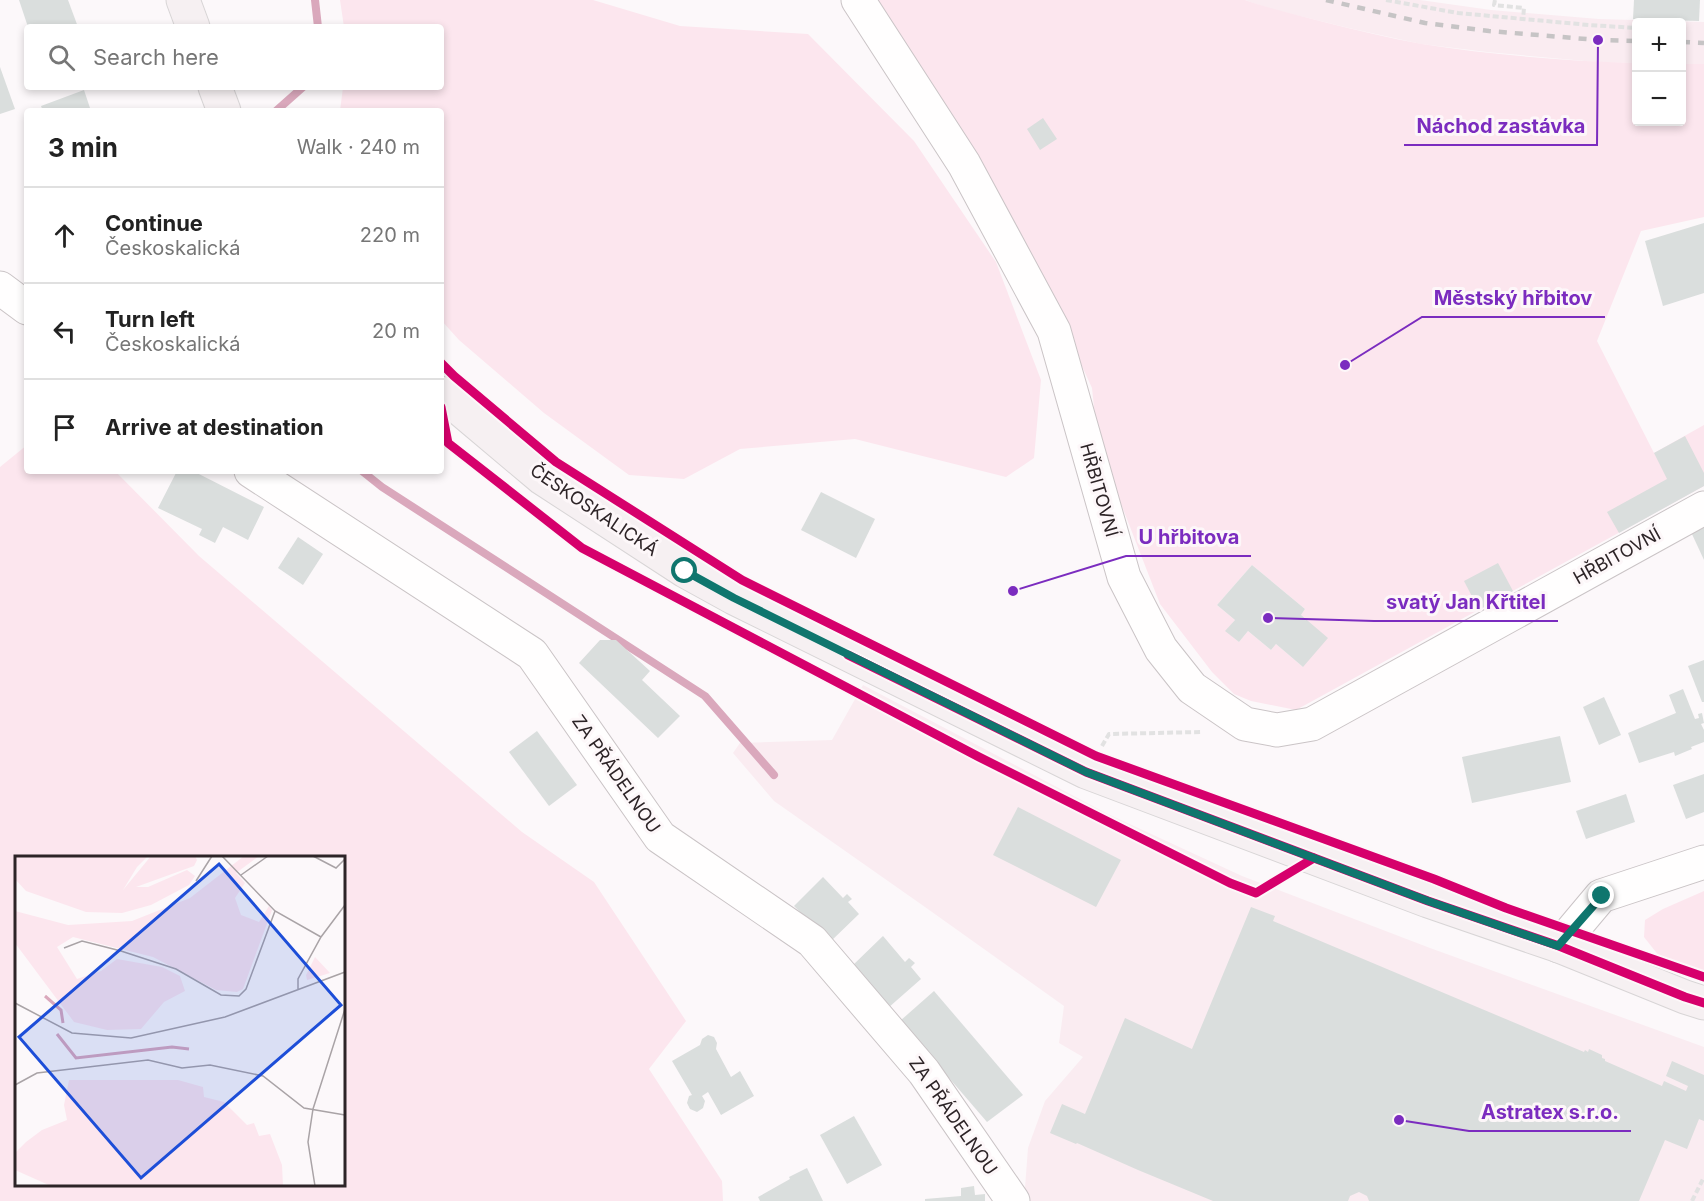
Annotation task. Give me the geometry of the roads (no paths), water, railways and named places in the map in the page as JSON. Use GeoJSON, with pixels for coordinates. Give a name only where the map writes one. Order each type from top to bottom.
{"type":"FeatureCollection","features":[{"type":"Feature","properties":{"kind":"main road"},"geometry":{"type":"LineString","coordinates":[[183,0],[192,24]]}},
{"type":"Feature","properties":{"kind":"main road"},"geometry":{"type":"LineString","coordinates":[[216,90],[223,108]]}},
{"type":"Feature","properties":{"kind":"main road","name":"ČESKOSKALICKÁ"},"geometry":{"type":"LineString","coordinates":[[444,396],[542,478],[685,571],[734,598],[1086,772],[1428,901],[1558,946],[1704,1003]]}},
{"type":"Feature","properties":{"kind":"street","name":"HŘBITOVNÍ"},"geometry":{"type":"LineString","coordinates":[[858,0],[964,164],[1054,331],[1124,577],[1161,649],[1192,688],[1245,724],[1277,730],[1312,724],[1704,508]]}},
{"type":"Feature","properties":{"kind":"street"},"geometry":{"type":"LineString","coordinates":[[0,288],[24,306]]}},
{"type":"Feature","properties":{"kind":"street","name":"ZA PŘÁDELNOU"},"geometry":{"type":"LineString","coordinates":[[256,474],[532,654],[660,837],[812,941],[924,1072],[1013,1201]]}},
{"type":"Feature","properties":{"kind":"street"},"geometry":{"type":"LineString","coordinates":[[1558,946],[1602,896],[1704,862]]}},
{"type":"Feature","properties":{"kind":"waterway"},"geometry":{"type":"LineString","coordinates":[[315,0],[318,24]]}},
{"type":"Feature","properties":{"kind":"waterway"},"geometry":{"type":"LineString","coordinates":[[279,108],[300,90]]}},
{"type":"Feature","properties":{"kind":"waterway"},"geometry":{"type":"LineString","coordinates":[[366,474],[382,487],[705,696],[774,775]]}},
{"type":"Feature","properties":{"kind":"railway"},"geometry":{"type":"LineString","coordinates":[[1326,0],[1425,23],[1489,31],[1632,41]]}},
{"type":"Feature","properties":{"kind":"railway"},"geometry":{"type":"LineString","coordinates":[[1686,42],[1704,43]]}},
{"type":"Feature","properties":{"kind":"place","name":"Náchod zastávka"},"geometry":{"type":"Point","coordinates":[1598,40]}},
{"type":"Feature","properties":{"kind":"place","name":"Městský hřbitov"},"geometry":{"type":"Point","coordinates":[1345,365]}},
{"type":"Feature","properties":{"kind":"place","name":"U hřbitova"},"geometry":{"type":"Point","coordinates":[1013,591]}},
{"type":"Feature","properties":{"kind":"place","name":"svatý Jan Křtitel"},"geometry":{"type":"Point","coordinates":[1268,618]}},
{"type":"Feature","properties":{"kind":"place","name":"Astratex s.r.o."},"geometry":{"type":"Point","coordinates":[1399,1120]}}]}
